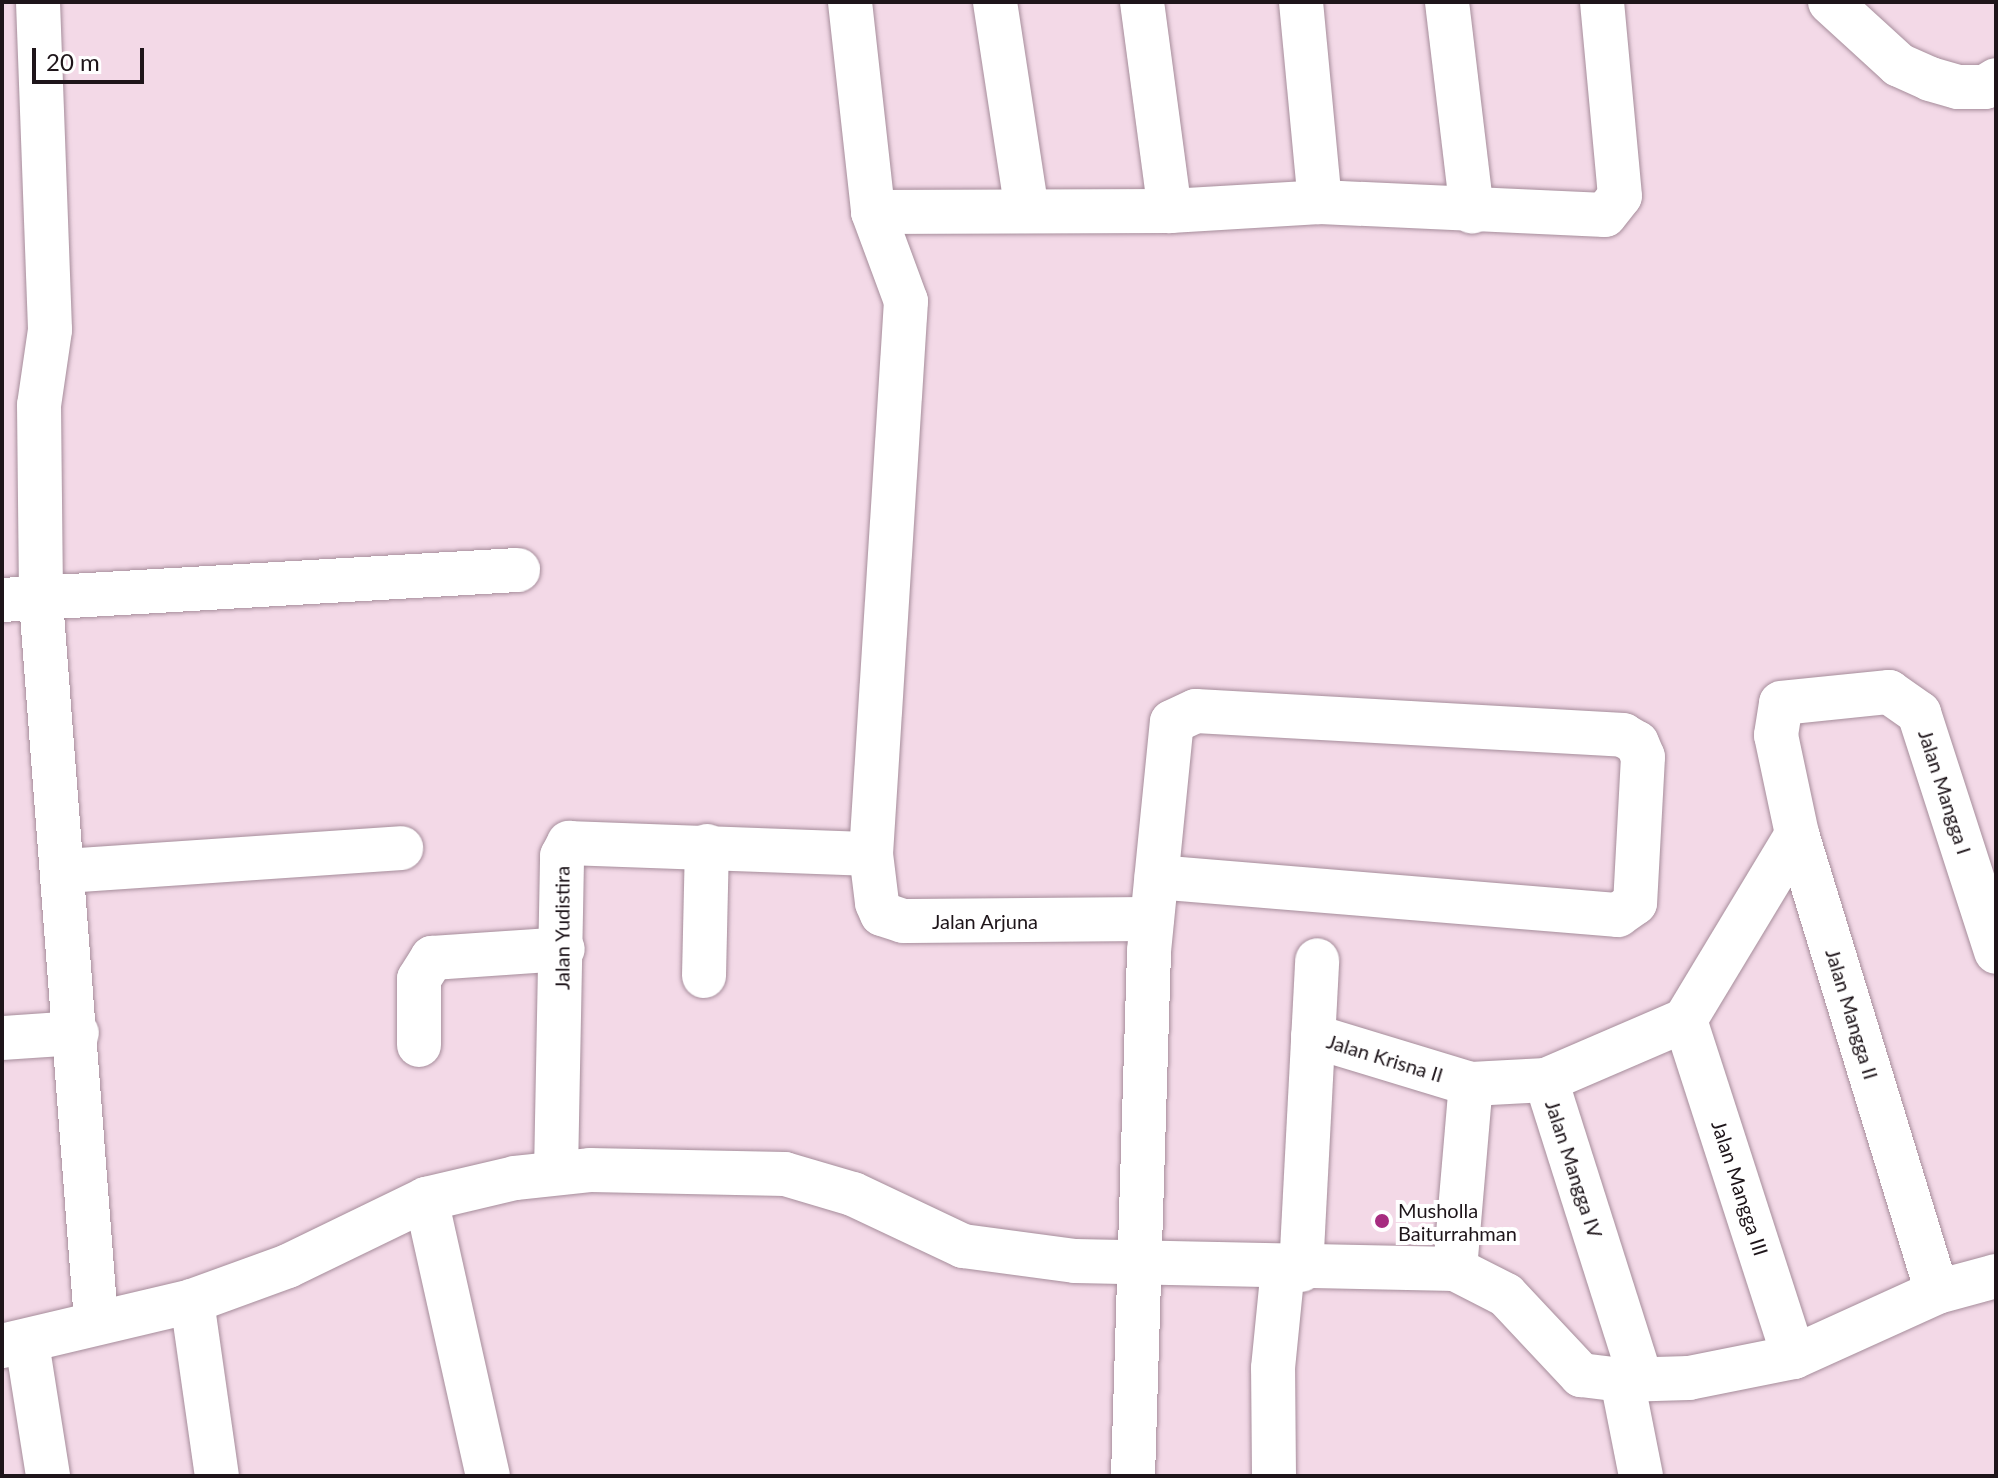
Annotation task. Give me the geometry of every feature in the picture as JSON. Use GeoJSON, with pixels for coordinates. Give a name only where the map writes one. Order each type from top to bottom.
{"type":"FeatureCollection","features":[{"type":"Feature","properties":{"kind":"street"},"geometry":{"type":"LineString","coordinates":[[38,2],[50,330],[39,405],[22,600],[65,871],[96,1320]]}},
{"type":"Feature","properties":{"kind":"street","name":"Jalan Arjuna"},"geometry":{"type":"LineString","coordinates":[[850,2],[873,212],[906,301],[871,854],[877,903],[891,919],[1154,898]]}},
{"type":"Feature","properties":{"kind":"street"},"geometry":{"type":"LineString","coordinates":[[995,2],[1027,211]]}},
{"type":"Feature","properties":{"kind":"street"},"geometry":{"type":"LineString","coordinates":[[1142,2],[1170,211]]}},
{"type":"Feature","properties":{"kind":"street"},"geometry":{"type":"LineString","coordinates":[[1301,2],[1320,202]]}},
{"type":"Feature","properties":{"kind":"street"},"geometry":{"type":"LineString","coordinates":[[1447,2],[1472,212]]}},
{"type":"Feature","properties":{"kind":"street"},"geometry":{"type":"LineString","coordinates":[[873,212],[1170,211],[1320,202],[1596,216],[1617,206],[1602,2]]}},
{"type":"Feature","properties":{"kind":"street"},"geometry":{"type":"LineString","coordinates":[[1830,2],[1899,65],[1919,75],[1958,87],[1985,87],[1996,80]]}},
{"type":"Feature","properties":{"kind":"street"},"geometry":{"type":"LineString","coordinates":[[22,600],[518,570]]}},
{"type":"Feature","properties":{"kind":"street","name":"Jalan Mangga I"},"geometry":{"type":"LineString","coordinates":[[1776,735],[1776,710],[1790,699],[1889,692],[1919,713],[1996,952]]}},
{"type":"Feature","properties":{"kind":"street"},"geometry":{"type":"LineString","coordinates":[[1133,1476],[1135,1262],[1154,898],[1168,730],[1185,712],[1623,735],[1637,743],[1643,757],[1635,903],[1618,915],[1154,898]]}},
{"type":"Feature","properties":{"kind":"street","name":"Jalan Mangga II"},"geometry":{"type":"LineString","coordinates":[[1776,735],[1797,834],[1937,1292]]}},
{"type":"Feature","properties":{"kind":"street"},"geometry":{"type":"LineString","coordinates":[[1685,1020],[1797,834]]}},
{"type":"Feature","properties":{"kind":"street","name":"Jalan Yudistira"},"geometry":{"type":"LineString","coordinates":[[556,1173],[563,949],[562,856],[569,843],[871,854]]}},
{"type":"Feature","properties":{"kind":"street"},"geometry":{"type":"LineString","coordinates":[[704,976],[707,846]]}},
{"type":"Feature","properties":{"kind":"street"},"geometry":{"type":"LineString","coordinates":[[65,871],[401,848]]}},
{"type":"Feature","properties":{"kind":"street"},"geometry":{"type":"LineString","coordinates":[[419,1045],[419,979],[432,958],[563,949]]}},
{"type":"Feature","properties":{"kind":"street"},"geometry":{"type":"LineString","coordinates":[[1313,1036],[1317,960]]}},
{"type":"Feature","properties":{"kind":"street","name":"Jalan Mangga IV"},"geometry":{"type":"LineString","coordinates":[[1641,1476],[1632,1380],[1546,1080],[1685,1020]]}},
{"type":"Feature","properties":{"kind":"street","name":"Jalan Mangga III"},"geometry":{"type":"LineString","coordinates":[[1685,1020],[1794,1357]]}},
{"type":"Feature","properties":{"kind":"street"},"geometry":{"type":"LineString","coordinates":[[2,1038],[77,1033]]}},
{"type":"Feature","properties":{"kind":"street","name":"Jalan Krisna II"},"geometry":{"type":"LineString","coordinates":[[1274,1476],[1273,1368],[1292,1269],[1313,1036],[1471,1084],[1546,1080]]}},
{"type":"Feature","properties":{"kind":"street"},"geometry":{"type":"LineString","coordinates":[[1455,1269],[1471,1084]]}},
{"type":"Feature","properties":{"kind":"street"},"geometry":{"type":"LineString","coordinates":[[48,1476],[14,1345],[96,1320],[192,1301],[288,1266],[426,1199],[556,1173],[699,1168],[785,1174],[853,1194],[963,1246],[1135,1262],[1292,1269],[1455,1269],[1506,1295],[1581,1375],[1632,1380],[1689,1378],[1794,1357],[1937,1292],[1996,1276]]}},
{"type":"Feature","properties":{"kind":"street"},"geometry":{"type":"LineString","coordinates":[[426,1199],[488,1476]]}},
{"type":"Feature","properties":{"kind":"street"},"geometry":{"type":"LineString","coordinates":[[192,1301],[217,1476]]}},
{"type":"Feature","properties":{"kind":"place","name":"Musholla Baiturrahman"},"geometry":{"type":"Point","coordinates":[1382,1221]}}]}
